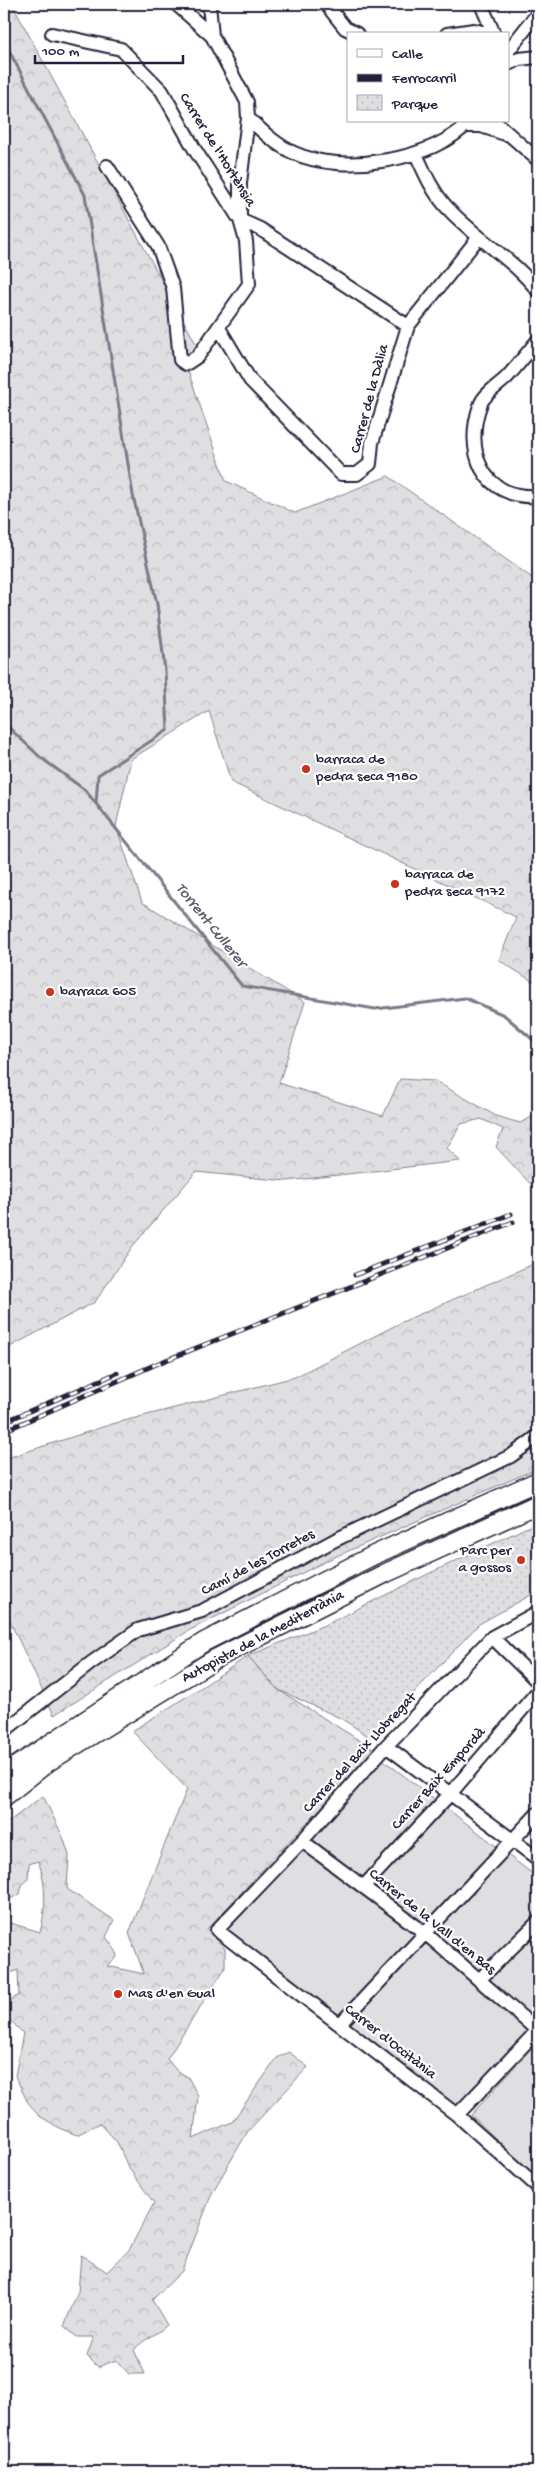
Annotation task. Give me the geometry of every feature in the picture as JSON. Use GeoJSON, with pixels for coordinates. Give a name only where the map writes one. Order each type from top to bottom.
{"type":"FeatureCollection","features":[{"type":"Feature","properties":{"kind":"highway","name":"Autopista de la Mediterrània"},"geometry":{"type":"LineString","coordinates":[[4,1774],[204,1642],[374,1554],[538,1481]]}},
{"type":"Feature","properties":{"kind":"highway","name":"Autopista de la Mediterrània"},"geometry":{"type":"LineString","coordinates":[[4,1797],[48,1762],[215,1659],[386,1573],[538,1504]]}},
{"type":"Feature","properties":{"kind":"street"},"geometry":{"type":"LineString","coordinates":[[107,166],[158,246],[173,288],[180,360],[186,364],[198,356],[249,284],[246,242],[240,220],[240,183],[248,118],[247,102],[212,36],[176,4]]}},
{"type":"Feature","properties":{"kind":"street"},"geometry":{"type":"LineString","coordinates":[[209,4],[212,36]]}},
{"type":"Feature","properties":{"kind":"street"},"geometry":{"type":"LineString","coordinates":[[326,4],[345,28],[353,32]]}},
{"type":"Feature","properties":{"kind":"street"},"geometry":{"type":"LineString","coordinates":[[481,4],[491,32]]}},
{"type":"Feature","properties":{"kind":"street"},"geometry":{"type":"LineString","coordinates":[[510,48],[538,13]]}},
{"type":"Feature","properties":{"kind":"street"},"geometry":{"type":"LineString","coordinates":[[460,32],[474,30],[483,32]]}},
{"type":"Feature","properties":{"kind":"street","name":"Carrer de l'Hortènsia"},"geometry":{"type":"LineString","coordinates":[[52,34],[121,49],[162,91],[195,150],[240,220],[260,229],[408,326]]}},
{"type":"Feature","properties":{"kind":"street"},"geometry":{"type":"LineString","coordinates":[[510,63],[519,59],[538,57]]}},
{"type":"Feature","properties":{"kind":"street"},"geometry":{"type":"LineString","coordinates":[[248,118],[270,138],[294,153],[328,162],[367,164],[416,154],[468,123],[495,130],[512,137]]}},
{"type":"Feature","properties":{"kind":"street"},"geometry":{"type":"LineString","coordinates":[[495,122],[538,160]]}},
{"type":"Feature","properties":{"kind":"street"},"geometry":{"type":"LineString","coordinates":[[504,122],[512,137]]}},
{"type":"Feature","properties":{"kind":"street"},"geometry":{"type":"LineString","coordinates":[[430,183],[429,162],[437,143]]}},
{"type":"Feature","properties":{"kind":"street"},"geometry":{"type":"LineString","coordinates":[[416,154],[430,183],[445,205],[479,237],[525,273],[538,291]]}},
{"type":"Feature","properties":{"kind":"street"},"geometry":{"type":"LineString","coordinates":[[390,159],[412,166],[430,183]]}},
{"type":"Feature","properties":{"kind":"street","name":"Carrer de la Dàlia"},"geometry":{"type":"LineString","coordinates":[[219,328],[250,380],[341,474],[357,474],[370,464],[372,443],[408,326],[479,237]]}},
{"type":"Feature","properties":{"kind":"street"},"geometry":{"type":"LineString","coordinates":[[538,340],[508,376],[482,401],[474,448],[477,462],[490,482],[512,494],[538,496]]}},
{"type":"Feature","properties":{"kind":"street","name":"Camí de les Torretes"},"geometry":{"type":"LineString","coordinates":[[4,1731],[91,1663],[138,1630],[202,1611],[335,1540],[511,1456],[538,1436]]}},
{"type":"Feature","properties":{"kind":"street","name":"Carrer del Baix Llobregat"},"geometry":{"type":"LineString","coordinates":[[218,1930],[302,1841],[386,1746],[492,1637],[538,1612]]}},
{"type":"Feature","properties":{"kind":"street"},"geometry":{"type":"LineString","coordinates":[[492,1637],[538,1682]]}},
{"type":"Feature","properties":{"kind":"street","name":"Carrer Baix Empordà"},"geometry":{"type":"LineString","coordinates":[[363,1887],[450,1794],[538,1691]]}},
{"type":"Feature","properties":{"kind":"street"},"geometry":{"type":"LineString","coordinates":[[386,1746],[538,1860]]}},
{"type":"Feature","properties":{"kind":"street"},"geometry":{"type":"LineString","coordinates":[[340,2024],[538,1813]]}},
{"type":"Feature","properties":{"kind":"street","name":"Carrer de la Vall d'en Bas"},"geometry":{"type":"LineString","coordinates":[[302,1841],[425,1933],[538,2031]]}},
{"type":"Feature","properties":{"kind":"street"},"geometry":{"type":"LineString","coordinates":[[479,1980],[538,1922]]}},
{"type":"Feature","properties":{"kind":"street","name":"Carrer d'Occitània"},"geometry":{"type":"LineString","coordinates":[[218,1930],[457,2115],[538,2187]]}},
{"type":"Feature","properties":{"kind":"street"},"geometry":{"type":"LineString","coordinates":[[457,2115],[538,2031]]}},
{"type":"Feature","properties":{"kind":"green space"},"geometry":{"type":"Polygon","coordinates":[[[4,4],[12,4],[200,351],[186,365],[226,481],[295,513],[388,476],[538,582],[538,980],[532,981],[499,960],[516,917],[231,782],[209,711],[131,759],[116,826],[142,902],[305,1002],[279,1083],[383,1116],[400,1079],[435,1081],[496,1116],[520,1123],[538,1114],[538,1188],[535,1189],[496,1147],[503,1129],[481,1119],[461,1124],[447,1148],[460,1161],[287,1181],[196,1172],[132,1247],[95,1302],[4,1350],[4,4]]]}},
{"type":"Feature","properties":{"kind":"green space"},"geometry":{"type":"Polygon","coordinates":[[[538,1262],[538,1468],[330,1559],[190,1630],[54,1715],[8,1617],[4,1618],[4,1459],[112,1424],[295,1377],[402,1322],[538,1262]]]}},
{"type":"Feature","properties":{"kind":"green space"},"geometry":{"type":"Polygon","coordinates":[[[538,1522],[538,1591],[479,1624],[371,1738],[342,1719],[277,1689],[248,1656],[327,1624],[538,1522]]]}},
{"type":"Feature","properties":{"kind":"green space"},"geometry":{"type":"Polygon","coordinates":[[[248,1656],[277,1689],[375,1750],[207,1929],[225,1949],[225,1968],[167,2059],[177,2071],[188,2077],[198,2096],[193,2139],[232,2122],[277,2058],[289,2052],[308,2067],[248,2131],[212,2193],[182,2271],[152,2300],[167,2325],[134,2350],[145,2374],[129,2374],[116,2360],[98,2367],[87,2356],[94,2337],[77,2337],[64,2326],[78,2292],[81,2255],[107,2272],[129,2250],[154,2203],[128,2167],[117,2142],[100,2123],[77,2135],[61,2129],[38,2115],[27,2101],[15,2076],[23,2033],[4,2014],[4,2004],[19,1995],[18,1970],[4,1976],[4,1825],[43,1796],[63,1837],[69,1855],[67,1889],[114,1920],[106,1937],[116,1951],[117,1957],[107,1966],[144,1974],[129,1933],[187,1789],[132,1731],[248,1656]],[[38,1861],[29,1864],[28,1879],[22,1884],[20,1894],[6,1901],[11,1912],[7,1922],[40,1932],[45,1896],[38,1861]]]}},
{"type":"Feature","properties":{"kind":"green space"},"geometry":{"type":"Polygon","coordinates":[[[382,1759],[538,1878],[538,2022],[460,2109],[225,1929],[382,1759]]]}},
{"type":"Feature","properties":{"kind":"green space"},"geometry":{"type":"Polygon","coordinates":[[[538,2041],[538,2179],[471,2115],[538,2041]]]}},
{"type":"Feature","properties":{"kind":"waterway"},"geometry":{"type":"LineString","coordinates":[[4,41],[85,195],[133,495],[157,604],[165,671],[168,730],[98,775],[96,804]]}},
{"type":"Feature","properties":{"kind":"waterway","name":"Torrent Cullerer"},"geometry":{"type":"LineString","coordinates":[[4,723],[40,757],[85,790],[242,986],[375,1009],[465,998],[504,1015],[538,1044]]}},
{"type":"Feature","properties":{"kind":"railway"},"geometry":{"type":"LineString","coordinates":[[355,1275],[511,1214]]}},
{"type":"Feature","properties":{"kind":"railway"},"geometry":{"type":"LineString","coordinates":[[4,1431],[161,1362],[513,1222]]}},
{"type":"Feature","properties":{"kind":"railway"},"geometry":{"type":"LineString","coordinates":[[4,1422],[117,1373]]}},
{"type":"Feature","properties":{"kind":"place","name":"barraca de pedra seca 9180"},"geometry":{"type":"Point","coordinates":[306,769]}},
{"type":"Feature","properties":{"kind":"place","name":"barraca de pedra seca 9172"},"geometry":{"type":"Point","coordinates":[395,884]}},
{"type":"Feature","properties":{"kind":"place","name":"barraca 605"},"geometry":{"type":"Point","coordinates":[50,992]}},
{"type":"Feature","properties":{"kind":"place","name":"Parc per a gossos"},"geometry":{"type":"Point","coordinates":[521,1560]}},
{"type":"Feature","properties":{"kind":"place","name":"Mas d'en Gual"},"geometry":{"type":"Point","coordinates":[118,1994]}}]}
